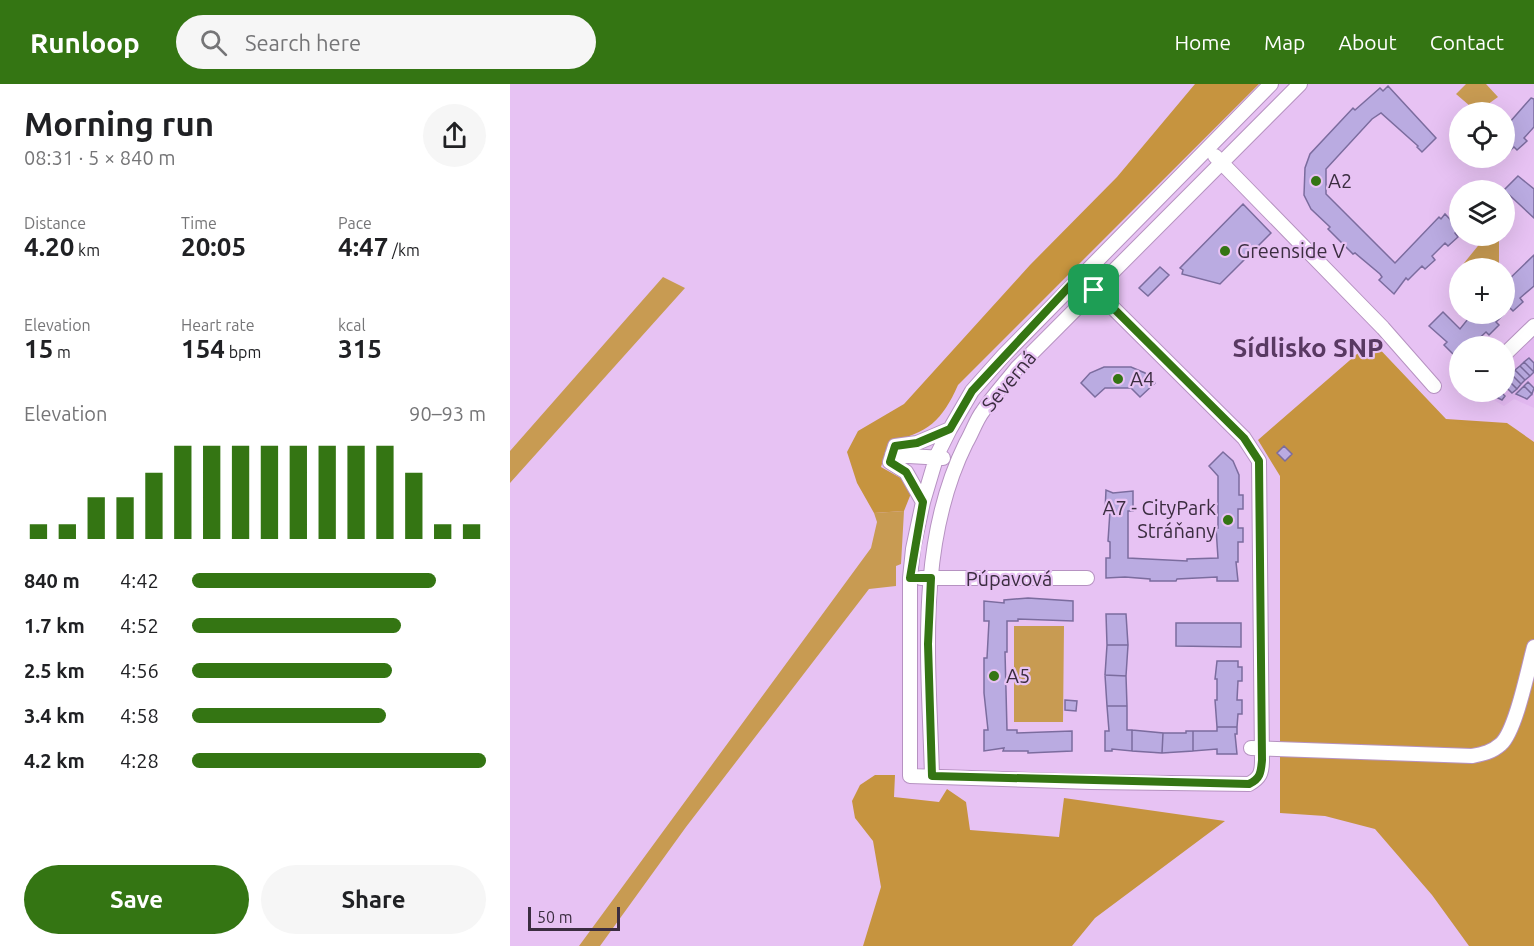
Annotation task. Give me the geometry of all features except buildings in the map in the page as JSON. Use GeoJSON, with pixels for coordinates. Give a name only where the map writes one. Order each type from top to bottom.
{"type":"FeatureCollection","features":[{"type":"Feature","properties":{"kind":"street","name":"Severná"},"geometry":{"type":"LineString","coordinates":[[1271,84],[1080,275],[972,391],[950,429],[937,455],[923,502],[910,578],[910,776],[932,776],[928,632],[931,578],[938,524],[957,462],[988,405],[1017,368],[1300,84]]}},
{"type":"Feature","properties":{"kind":"street"},"geometry":{"type":"LineString","coordinates":[[1207,148],[1383,327],[1434,386]]}},
{"type":"Feature","properties":{"kind":"street"},"geometry":{"type":"LineString","coordinates":[[932,776],[1249,784],[1257,780],[1262,772],[1258,752],[1259,461],[1244,438],[1080,275]]}},
{"type":"Feature","properties":{"kind":"street"},"geometry":{"type":"LineString","coordinates":[[1515,344],[1534,326]]}},
{"type":"Feature","properties":{"kind":"street"},"geometry":{"type":"LineString","coordinates":[[923,502],[906,472],[890,462],[895,446],[917,443],[950,429]]}},
{"type":"Feature","properties":{"kind":"street"},"geometry":{"type":"LineString","coordinates":[[892,455],[937,455],[957,462]]}},
{"type":"Feature","properties":{"kind":"street","name":"Púpavová"},"geometry":{"type":"LineString","coordinates":[[910,578],[1087,578]]}},
{"type":"Feature","properties":{"kind":"street"},"geometry":{"type":"LineString","coordinates":[[1258,752],[1472,756],[1489,753],[1503,742],[1514,717],[1534,647]]}},
{"type":"Feature","properties":{"kind":"shaded area"},"geometry":{"type":"Polygon","coordinates":[[[1195,84],[1259,84],[958,385],[946,408],[932,424],[924,430],[889,442],[881,467],[906,481],[912,491],[904,511],[874,513],[857,483],[847,452],[858,431],[904,404],[1030,265],[1117,177],[1195,84]]]}},
{"type":"Feature","properties":{"kind":"shaded area"},"geometry":{"type":"Polygon","coordinates":[[[1466,84],[1486,84],[1498,97],[1491,102],[1465,102],[1456,94],[1466,84]]]}},
{"type":"Feature","properties":{"kind":"shaded area"},"geometry":{"type":"Polygon","coordinates":[[[1478,246],[1499,246],[1499,258],[1468,258],[1478,246]]]}},
{"type":"Feature","properties":{"kind":"shaded area"},"geometry":{"type":"Polygon","coordinates":[[[663,277],[685,288],[510,483],[510,451],[663,277]]]}},
{"type":"Feature","properties":{"kind":"shaded area"},"geometry":{"type":"Polygon","coordinates":[[[1534,336],[1534,408],[1515,399],[1515,355],[1534,336]]]}},
{"type":"Feature","properties":{"kind":"shaded area"},"geometry":{"type":"Polygon","coordinates":[[[1372,341],[1446,419],[1507,423],[1534,442],[1534,946],[1469,946],[1432,895],[1375,829],[1325,816],[1280,813],[1280,476],[1258,440],[1372,341]]]}},
{"type":"Feature","properties":{"kind":"shaded area"},"geometry":{"type":"Polygon","coordinates":[[[1497,402],[1510,402],[1504,406],[1497,402]]]}},
{"type":"Feature","properties":{"kind":"shaded area"},"geometry":{"type":"Polygon","coordinates":[[[904,511],[901,564],[896,566],[896,586],[869,589],[686,827],[600,946],[579,946],[871,548],[877,522],[874,513],[904,511]]]}},
{"type":"Feature","properties":{"kind":"shaded area"},"geometry":{"type":"Polygon","coordinates":[[[1014,626],[1064,626],[1063,722],[1014,722],[1014,626]]]}},
{"type":"Feature","properties":{"kind":"shaded area"},"geometry":{"type":"Polygon","coordinates":[[[875,775],[895,775],[894,797],[939,802],[947,789],[966,802],[970,830],[1059,837],[1064,798],[1225,821],[1095,918],[1072,946],[863,946],[881,887],[873,841],[855,818],[852,801],[860,785],[875,775]]]}},
{"type":"Feature","properties":{"kind":"place","name":"A2"},"geometry":{"type":"Point","coordinates":[1316,181]}},
{"type":"Feature","properties":{"kind":"place","name":"Greenside V"},"geometry":{"type":"Point","coordinates":[1225,251]}},
{"type":"Feature","properties":{"kind":"place","name":"A4"},"geometry":{"type":"Point","coordinates":[1118,379]}},
{"type":"Feature","properties":{"kind":"place","name":"A7 - CityPark Stráňany"},"geometry":{"type":"Point","coordinates":[1228,520]}},
{"type":"Feature","properties":{"kind":"place","name":"A5"},"geometry":{"type":"Point","coordinates":[994,676]}},
{"type":"Feature","properties":{"kind":"district","name":"Sídlisko SNP"},"geometry":{"type":"Point","coordinates":[1308,348]}},
{"type":"Feature","properties":{"kind":"route"},"geometry":{"type":"LineString","coordinates":[[1080,275],[1094,290],[1244,438],[1254,450],[1259,461],[1261,474],[1259,603],[1262,772],[1257,780],[1249,784],[1091,782],[932,776],[928,644],[931,578],[910,578],[916,527],[923,502],[906,472],[890,462],[895,446],[917,443],[950,429],[972,391],[1080,275]]}}]}
